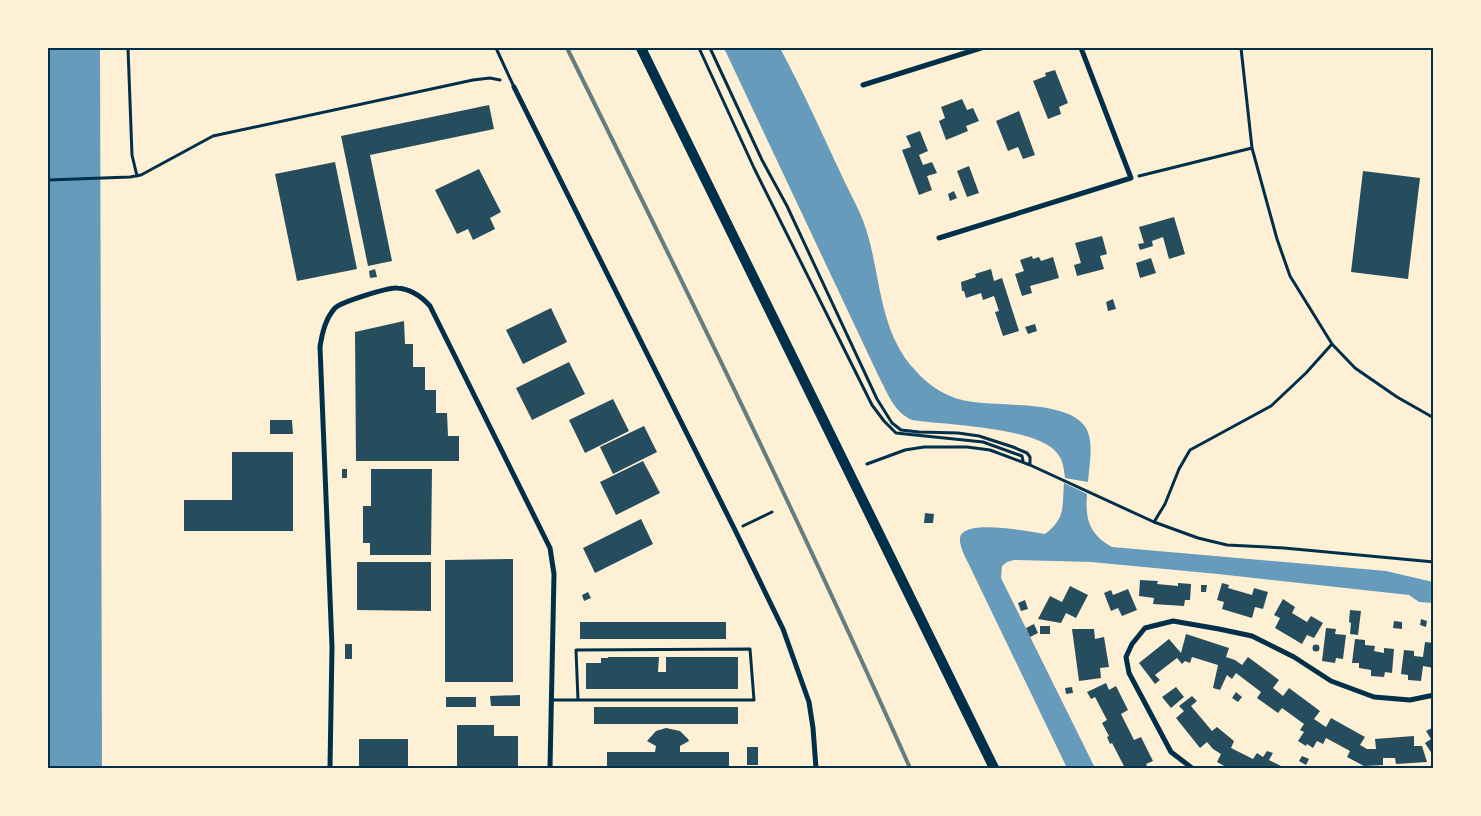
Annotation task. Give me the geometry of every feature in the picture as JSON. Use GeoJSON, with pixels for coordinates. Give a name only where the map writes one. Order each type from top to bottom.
{"type":"FeatureCollection","features":[{"type":"Feature","properties":{"kind":"main road"},"geometry":{"type":"LineString","coordinates":[[641,48],[994,768]]}},
{"type":"Feature","properties":{"kind":"street"},"geometry":{"type":"LineString","coordinates":[[863,85],[982,48]]}},
{"type":"Feature","properties":{"kind":"street"},"geometry":{"type":"LineString","coordinates":[[939,238],[1131,178],[1081,48]]}},
{"type":"Feature","properties":{"kind":"street"},"geometry":{"type":"LineString","coordinates":[[514,87],[783,629],[805,688],[814,728],[816,768]]}},
{"type":"Feature","properties":{"kind":"street"},"geometry":{"type":"LineString","coordinates":[[330,768],[332,647],[320,347],[326,322],[336,307],[395,288],[413,293],[425,300],[430,306],[550,548],[554,574],[550,768]]}},
{"type":"Feature","properties":{"kind":"street"},"geometry":{"type":"LineString","coordinates":[[1192,768],[1171,752],[1129,672],[1126,658],[1132,644],[1145,628],[1172,622],[1219,628],[1252,636],[1294,658],[1331,681],[1374,697],[1410,700],[1434,695]]}},
{"type":"Feature","properties":{"kind":"lane"},"geometry":{"type":"LineString","coordinates":[[496,48],[514,87]]}},
{"type":"Feature","properties":{"kind":"lane"},"geometry":{"type":"LineString","coordinates":[[551,700],[578,700],[754,700],[750,649],[576,650],[578,700]]}},
{"type":"Feature","properties":{"kind":"path"},"geometry":{"type":"LineString","coordinates":[[128,48],[132,147],[137,176]]}},
{"type":"Feature","properties":{"kind":"path"},"geometry":{"type":"LineString","coordinates":[[699,48],[758,177],[872,405],[884,421],[896,433],[983,442],[1022,456],[1023,462]]}},
{"type":"Feature","properties":{"kind":"path"},"geometry":{"type":"LineString","coordinates":[[710,48],[762,160],[787,206],[878,399],[892,423],[905,431],[958,433],[994,440],[1027,453],[1030,457],[1030,465]]}},
{"type":"Feature","properties":{"kind":"path"},"geometry":{"type":"LineString","coordinates":[[1241,48],[1252,148],[1284,262],[1294,284],[1332,344],[1355,368],[1397,397],[1434,418]]}},
{"type":"Feature","properties":{"kind":"path"},"geometry":{"type":"LineString","coordinates":[[48,180],[137,176],[213,136],[473,80],[490,78],[503,81],[514,87]]}},
{"type":"Feature","properties":{"kind":"path"},"geometry":{"type":"LineString","coordinates":[[1131,178],[1252,148]]}},
{"type":"Feature","properties":{"kind":"path"},"geometry":{"type":"LineString","coordinates":[[1154,522],[1165,504],[1190,450],[1272,406],[1332,344]]}},
{"type":"Feature","properties":{"kind":"path"},"geometry":{"type":"LineString","coordinates":[[867,464],[905,450],[946,446],[990,450],[1030,465],[1154,522],[1198,538],[1227,545],[1284,548],[1434,562]]}},
{"type":"Feature","properties":{"kind":"path"},"geometry":{"type":"LineString","coordinates":[[735,530],[772,512]]}},
{"type":"Feature","properties":{"kind":"water"},"geometry":{"type":"Polygon","coordinates":[[[48,48],[100,48],[102,768],[48,768],[48,48]]]}},
{"type":"Feature","properties":{"kind":"water"},"geometry":{"type":"Polygon","coordinates":[[[724,48],[780,48],[861,215],[894,339],[903,355],[915,370],[936,389],[955,398],[976,402],[1049,409],[1066,413],[1079,420],[1087,430],[1090,442],[1088,482],[1065,478],[1064,468],[1057,453],[1046,444],[1031,438],[1011,432],[912,420],[896,407],[879,377],[724,48]]]}},
{"type":"Feature","properties":{"kind":"water"},"geometry":{"type":"Polygon","coordinates":[[[1064,483],[1087,494],[1087,511],[1090,525],[1098,537],[1112,547],[1386,571],[1433,582],[1433,603],[1419,602],[1409,595],[1218,574],[1091,562],[1014,560],[1007,562],[1002,566],[1001,578],[1095,768],[1067,768],[964,555],[960,538],[964,532],[985,527],[1045,534],[1057,523],[1062,512],[1064,483]]]}},
{"type":"Feature","properties":{"kind":"building"},"geometry":{"type":"Polygon","coordinates":[[[1055,70],[1068,103],[1059,107],[1061,114],[1048,119],[1033,81],[1046,76],[1045,73],[1055,70]]]}},
{"type":"Feature","properties":{"kind":"building"},"geometry":{"type":"Polygon","coordinates":[[[962,99],[967,110],[973,108],[979,121],[966,126],[968,131],[946,140],[939,121],[945,118],[941,107],[962,99]]]}},
{"type":"Feature","properties":{"kind":"building"},"geometry":{"type":"Polygon","coordinates":[[[489,105],[494,129],[370,155],[392,261],[368,266],[341,136],[489,105]]]}},
{"type":"Feature","properties":{"kind":"building"},"geometry":{"type":"Polygon","coordinates":[[[1019,111],[1035,155],[1023,159],[1018,147],[1008,151],[996,121],[1019,111]]]}},
{"type":"Feature","properties":{"kind":"building"},"geometry":{"type":"Polygon","coordinates":[[[920,131],[928,151],[919,155],[923,165],[932,162],[937,173],[927,176],[932,190],[919,195],[902,150],[911,147],[906,136],[920,131]]]}},
{"type":"Feature","properties":{"kind":"building"},"geometry":{"type":"Polygon","coordinates":[[[335,162],[357,269],[297,281],[275,174],[335,162]]]}},
{"type":"Feature","properties":{"kind":"building"},"geometry":{"type":"Polygon","coordinates":[[[969,166],[979,193],[967,197],[957,171],[969,166]]]}},
{"type":"Feature","properties":{"kind":"building"},"geometry":{"type":"Polygon","coordinates":[[[479,169],[501,212],[490,218],[495,229],[473,240],[468,229],[457,234],[435,190],[479,169]]]}},
{"type":"Feature","properties":{"kind":"building"},"geometry":{"type":"Polygon","coordinates":[[[1363,171],[1420,178],[1408,279],[1351,272],[1363,171]]]}},
{"type":"Feature","properties":{"kind":"building"},"geometry":{"type":"Polygon","coordinates":[[[954,191],[957,198],[950,201],[948,194],[954,191]]]}},
{"type":"Feature","properties":{"kind":"building"},"geometry":{"type":"Polygon","coordinates":[[[1174,217],[1185,254],[1169,259],[1163,237],[1152,241],[1153,246],[1140,250],[1138,244],[1144,243],[1139,227],[1174,217]]]}},
{"type":"Feature","properties":{"kind":"building"},"geometry":{"type":"Polygon","coordinates":[[[1102,236],[1107,254],[1100,256],[1104,269],[1077,276],[1074,265],[1081,263],[1075,243],[1102,236]]]}},
{"type":"Feature","properties":{"kind":"building"},"geometry":{"type":"Polygon","coordinates":[[[1032,256],[1033,259],[1039,257],[1041,261],[1053,257],[1059,278],[1030,286],[1032,293],[1022,296],[1015,274],[1024,271],[1020,260],[1032,256]]]}},
{"type":"Feature","properties":{"kind":"building"},"geometry":{"type":"Polygon","coordinates":[[[1151,258],[1156,273],[1140,278],[1136,263],[1151,258]]]}},
{"type":"Feature","properties":{"kind":"building"},"geometry":{"type":"Polygon","coordinates":[[[375,269],[377,277],[370,278],[369,271],[375,269]]]}},
{"type":"Feature","properties":{"kind":"building"},"geometry":{"type":"Polygon","coordinates":[[[991,269],[994,281],[1002,278],[1019,331],[1003,336],[995,312],[999,311],[994,296],[983,300],[981,293],[966,298],[964,291],[962,291],[961,282],[976,277],[975,274],[991,269]]]}},
{"type":"Feature","properties":{"kind":"building"},"geometry":{"type":"Polygon","coordinates":[[[1113,299],[1116,309],[1108,311],[1106,302],[1113,299]]]}},
{"type":"Feature","properties":{"kind":"building"},"geometry":{"type":"Polygon","coordinates":[[[551,308],[567,342],[523,364],[506,330],[551,308]]]}},
{"type":"Feature","properties":{"kind":"building"},"geometry":{"type":"Polygon","coordinates":[[[404,321],[405,344],[413,344],[413,367],[425,367],[425,390],[436,390],[436,413],[447,413],[448,436],[459,436],[459,461],[356,461],[355,332],[404,321]]]}},
{"type":"Feature","properties":{"kind":"building"},"geometry":{"type":"Polygon","coordinates":[[[1035,324],[1037,331],[1028,334],[1025,327],[1035,324]]]}},
{"type":"Feature","properties":{"kind":"building"},"geometry":{"type":"Polygon","coordinates":[[[569,362],[585,394],[532,420],[516,388],[569,362]]]}},
{"type":"Feature","properties":{"kind":"building"},"geometry":{"type":"Polygon","coordinates":[[[613,399],[629,431],[585,453],[569,420],[613,399]]]}},
{"type":"Feature","properties":{"kind":"building"},"geometry":{"type":"Polygon","coordinates":[[[270,420],[292,420],[293,434],[270,434],[270,420]]]}},
{"type":"Feature","properties":{"kind":"building"},"geometry":{"type":"Polygon","coordinates":[[[644,426],[657,452],[613,474],[600,447],[644,426]]]}},
{"type":"Feature","properties":{"kind":"building"},"geometry":{"type":"Polygon","coordinates":[[[232,452],[293,452],[293,531],[184,531],[184,500],[232,500],[232,452]]]}},
{"type":"Feature","properties":{"kind":"building"},"geometry":{"type":"Polygon","coordinates":[[[643,461],[660,493],[616,515],[600,482],[643,461]]]}},
{"type":"Feature","properties":{"kind":"building"},"geometry":{"type":"Polygon","coordinates":[[[342,469],[347,469],[347,478],[342,478],[342,469]]]}},
{"type":"Feature","properties":{"kind":"building"},"geometry":{"type":"Polygon","coordinates":[[[371,469],[432,469],[431,555],[370,555],[370,543],[363,543],[363,506],[371,506],[371,469]]]}},
{"type":"Feature","properties":{"kind":"building"},"geometry":{"type":"Polygon","coordinates":[[[925,513],[934,514],[933,523],[924,523],[925,513]]]}},
{"type":"Feature","properties":{"kind":"building"},"geometry":{"type":"Polygon","coordinates":[[[641,519],[653,544],[595,573],[583,548],[641,519]]]}},
{"type":"Feature","properties":{"kind":"building"},"geometry":{"type":"Polygon","coordinates":[[[513,559],[513,682],[445,682],[445,560],[513,559]]]}},
{"type":"Feature","properties":{"kind":"building"},"geometry":{"type":"Polygon","coordinates":[[[357,562],[431,562],[431,611],[357,610],[357,562]]]}},
{"type":"Feature","properties":{"kind":"building"},"geometry":{"type":"Polygon","coordinates":[[[1140,580],[1158,581],[1157,584],[1178,586],[1178,583],[1191,584],[1190,600],[1185,600],[1184,606],[1153,604],[1154,598],[1139,596],[1140,580]]]}},
{"type":"Feature","properties":{"kind":"building"},"geometry":{"type":"Polygon","coordinates":[[[1222,583],[1229,585],[1228,588],[1252,595],[1254,588],[1268,592],[1263,609],[1255,607],[1252,618],[1222,609],[1224,602],[1217,600],[1222,583]]]}},
{"type":"Feature","properties":{"kind":"building"},"geometry":{"type":"Polygon","coordinates":[[[1201,585],[1207,585],[1206,592],[1201,592],[1201,585]]]}},
{"type":"Feature","properties":{"kind":"building"},"geometry":{"type":"Polygon","coordinates":[[[1070,586],[1088,595],[1076,618],[1066,613],[1061,623],[1038,619],[1050,596],[1062,602],[1070,586]]]}},
{"type":"Feature","properties":{"kind":"building"},"geometry":{"type":"Polygon","coordinates":[[[1128,589],[1137,610],[1122,616],[1118,608],[1111,611],[1104,593],[1111,590],[1113,595],[1128,589]]]}},
{"type":"Feature","properties":{"kind":"building"},"geometry":{"type":"Polygon","coordinates":[[[588,592],[591,598],[584,601],[582,595],[588,592]]]}},
{"type":"Feature","properties":{"kind":"building"},"geometry":{"type":"Polygon","coordinates":[[[1283,599],[1295,607],[1292,613],[1307,622],[1311,616],[1323,623],[1314,638],[1307,635],[1302,644],[1275,628],[1280,618],[1274,615],[1283,599]]]}},
{"type":"Feature","properties":{"kind":"building"},"geometry":{"type":"Polygon","coordinates":[[[1025,600],[1028,609],[1021,611],[1018,603],[1025,600]]]}},
{"type":"Feature","properties":{"kind":"building"},"geometry":{"type":"Polygon","coordinates":[[[1350,610],[1361,611],[1358,635],[1350,634],[1350,610]]]}},
{"type":"Feature","properties":{"kind":"building"},"geometry":{"type":"Polygon","coordinates":[[[1421,619],[1427,621],[1426,627],[1420,625],[1421,619]]]}},
{"type":"Feature","properties":{"kind":"building"},"geometry":{"type":"Polygon","coordinates":[[[1394,621],[1402,622],[1402,629],[1393,628],[1394,621]]]}},
{"type":"Feature","properties":{"kind":"building"},"geometry":{"type":"Polygon","coordinates":[[[580,622],[726,622],[726,639],[580,639],[580,622]]]}},
{"type":"Feature","properties":{"kind":"building"},"geometry":{"type":"Polygon","coordinates":[[[1034,624],[1038,633],[1030,637],[1026,628],[1034,624]]]}},
{"type":"Feature","properties":{"kind":"building"},"geometry":{"type":"Polygon","coordinates":[[[1040,626],[1050,626],[1050,634],[1040,634],[1040,626]]]}},
{"type":"Feature","properties":{"kind":"building"},"geometry":{"type":"Polygon","coordinates":[[[1326,628],[1336,629],[1335,634],[1346,635],[1343,659],[1336,658],[1335,663],[1322,661],[1326,628]]]}},
{"type":"Feature","properties":{"kind":"building"},"geometry":{"type":"Polygon","coordinates":[[[1072,629],[1094,629],[1095,639],[1104,637],[1109,667],[1100,668],[1101,678],[1079,681],[1072,629]]]}},
{"type":"Feature","properties":{"kind":"building"},"geometry":{"type":"Polygon","coordinates":[[[1186,634],[1229,648],[1226,657],[1242,665],[1248,657],[1279,680],[1273,688],[1283,696],[1289,688],[1320,711],[1314,719],[1326,727],[1331,718],[1365,737],[1360,745],[1367,749],[1376,749],[1375,739],[1414,736],[1414,746],[1422,746],[1427,762],[1396,764],[1395,758],[1383,758],[1383,765],[1364,766],[1347,757],[1350,751],[1326,738],[1323,744],[1317,741],[1313,748],[1307,744],[1306,746],[1298,741],[1304,732],[1300,730],[1304,724],[1282,708],[1278,713],[1257,698],[1261,692],[1236,673],[1232,679],[1227,675],[1220,690],[1213,688],[1218,665],[1192,657],[1190,663],[1185,661],[1182,664],[1177,658],[1155,675],[1160,680],[1155,684],[1139,663],[1169,639],[1181,653],[1186,634]]]}},
{"type":"Feature","properties":{"kind":"building"},"geometry":{"type":"Polygon","coordinates":[[[1355,639],[1365,640],[1365,645],[1375,646],[1374,651],[1384,653],[1384,648],[1394,649],[1392,673],[1385,672],[1384,677],[1371,676],[1371,670],[1359,668],[1359,663],[1352,663],[1355,639]]]}},
{"type":"Feature","properties":{"kind":"building"},"geometry":{"type":"Polygon","coordinates":[[[1425,642],[1434,643],[1434,668],[1423,666],[1421,681],[1408,680],[1408,675],[1401,674],[1404,650],[1414,651],[1414,656],[1423,657],[1425,642]]]}},
{"type":"Feature","properties":{"kind":"building"},"geometry":{"type":"Polygon","coordinates":[[[345,644],[352,644],[352,659],[345,659],[345,644]]]}},
{"type":"Feature","properties":{"kind":"building"},"geometry":{"type":"Polygon","coordinates":[[[1316,645],[1319,648],[1316,651],[1313,648],[1316,645]]]}},
{"type":"Feature","properties":{"kind":"building"},"geometry":{"type":"Polygon","coordinates":[[[659,657],[658,672],[666,672],[666,657],[738,657],[738,689],[586,689],[586,663],[601,663],[601,658],[659,657]]]}},
{"type":"Feature","properties":{"kind":"building"},"geometry":{"type":"Polygon","coordinates":[[[1106,683],[1109,690],[1116,686],[1128,710],[1121,714],[1134,740],[1141,737],[1153,761],[1146,764],[1148,768],[1125,768],[1112,743],[1110,744],[1107,737],[1109,736],[1102,723],[1107,720],[1095,697],[1091,699],[1087,692],[1106,683]]]}},
{"type":"Feature","properties":{"kind":"building"},"geometry":{"type":"Polygon","coordinates":[[[1072,687],[1073,693],[1066,694],[1065,688],[1072,687]]]}},
{"type":"Feature","properties":{"kind":"building"},"geometry":{"type":"Polygon","coordinates":[[[1176,687],[1184,697],[1171,708],[1162,697],[1176,687]]]}},
{"type":"Feature","properties":{"kind":"building"},"geometry":{"type":"Polygon","coordinates":[[[1236,692],[1242,697],[1238,702],[1232,698],[1236,692]]]}},
{"type":"Feature","properties":{"kind":"building"},"geometry":{"type":"Polygon","coordinates":[[[520,695],[520,706],[491,706],[490,696],[520,695]]]}},
{"type":"Feature","properties":{"kind":"building"},"geometry":{"type":"Polygon","coordinates":[[[1192,696],[1197,701],[1191,706],[1212,731],[1217,727],[1234,741],[1231,748],[1253,759],[1257,753],[1263,757],[1267,751],[1273,753],[1269,760],[1285,768],[1228,768],[1217,762],[1221,754],[1207,742],[1200,748],[1176,718],[1184,711],[1179,706],[1192,696]]]}},
{"type":"Feature","properties":{"kind":"building"},"geometry":{"type":"Polygon","coordinates":[[[446,697],[476,697],[476,707],[446,707],[446,697]]]}},
{"type":"Feature","properties":{"kind":"building"},"geometry":{"type":"Polygon","coordinates":[[[594,707],[738,707],[738,724],[594,724],[594,707]]]}},
{"type":"Feature","properties":{"kind":"building"},"geometry":{"type":"Polygon","coordinates":[[[457,725],[494,725],[494,736],[518,736],[518,768],[457,768],[457,725]]]}},
{"type":"Feature","properties":{"kind":"building"},"geometry":{"type":"Polygon","coordinates":[[[1434,727],[1434,757],[1425,743],[1431,739],[1426,731],[1434,727]]]}},
{"type":"Feature","properties":{"kind":"building"},"geometry":{"type":"Polygon","coordinates":[[[666,728],[680,731],[688,739],[689,741],[680,746],[680,752],[729,752],[729,768],[607,768],[607,752],[655,752],[656,746],[647,741],[656,731],[666,728]]]}},
{"type":"Feature","properties":{"kind":"building"},"geometry":{"type":"Polygon","coordinates":[[[359,739],[408,739],[408,768],[359,768],[359,739]]]}},
{"type":"Feature","properties":{"kind":"building"},"geometry":{"type":"Polygon","coordinates":[[[747,747],[758,747],[758,765],[747,765],[747,747]]]}},
{"type":"Feature","properties":{"kind":"building"},"geometry":{"type":"Polygon","coordinates":[[[1302,756],[1309,759],[1306,765],[1299,761],[1302,756]]]}},
{"type":"Feature","properties":{"kind":"railway"},"geometry":{"type":"LineString","coordinates":[[567,48],[742,406],[910,768]]}}]}
